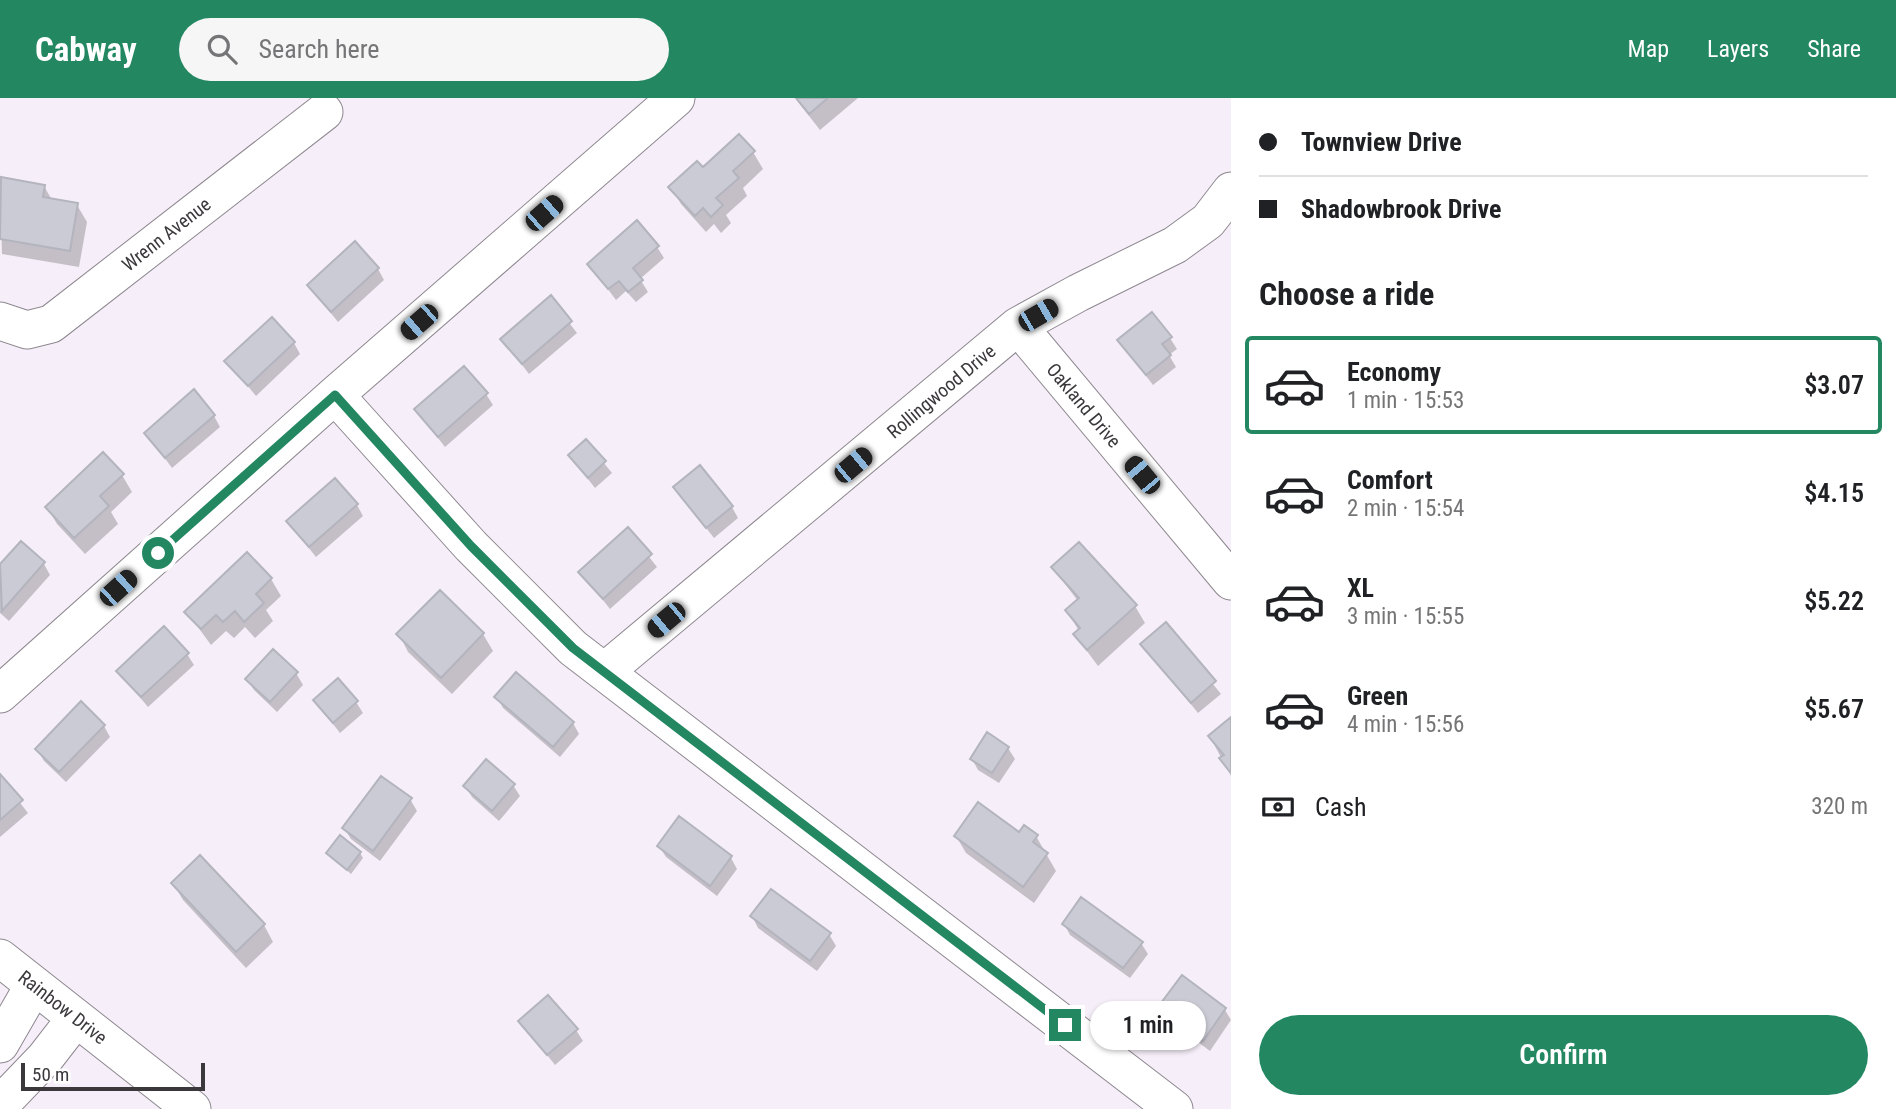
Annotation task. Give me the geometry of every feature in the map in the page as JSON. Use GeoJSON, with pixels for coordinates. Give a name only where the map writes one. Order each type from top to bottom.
{"type":"FeatureCollection","features":[{"type":"Feature","properties":{"kind":"street"},"geometry":{"type":"LineString","coordinates":[[0,694],[335,395],[676,98]]}},
{"type":"Feature","properties":{"kind":"street","name":"Wrenn Avenue"},"geometry":{"type":"LineString","coordinates":[[0,321],[27,330],[51,324],[324,112]]}},
{"type":"Feature","properties":{"kind":"street","name":"Rollingwood Drive"},"geometry":{"type":"LineString","coordinates":[[604,672],[1018,326],[1175,245],[1208,221],[1231,191]]}},
{"type":"Feature","properties":{"kind":"street","name":"Oakland Drive"},"geometry":{"type":"LineString","coordinates":[[1018,326],[1231,581]]}},
{"type":"Feature","properties":{"kind":"street"},"geometry":{"type":"LineString","coordinates":[[335,395],[471,546],[573,648],[1174,1109]]}},
{"type":"Feature","properties":{"kind":"street","name":"Rainbow Drive"},"geometry":{"type":"LineString","coordinates":[[0,958],[192,1109]]}},
{"type":"Feature","properties":{"kind":"street"},"geometry":{"type":"LineString","coordinates":[[0,1044],[34,985]]}},
{"type":"Feature","properties":{"kind":"street"},"geometry":{"type":"LineString","coordinates":[[0,1105],[45,1058],[76,1018]]}},
{"type":"Feature","properties":{"kind":"building"},"geometry":{"type":"Polygon","coordinates":[[[796,98],[828,98],[809,114],[796,98]]]}},
{"type":"Feature","properties":{"kind":"building"},"geometry":{"type":"Polygon","coordinates":[[[739,134],[755,151],[733,171],[739,178],[716,198],[723,205],[711,217],[703,208],[695,216],[668,187],[697,161],[703,167],[739,134]]]}},
{"type":"Feature","properties":{"kind":"building"},"geometry":{"type":"Polygon","coordinates":[[[1,177],[45,185],[43,197],[78,203],[70,251],[0,239],[1,177]]]}},
{"type":"Feature","properties":{"kind":"building"},"geometry":{"type":"Polygon","coordinates":[[[637,220],[659,246],[633,268],[643,280],[628,292],[619,281],[608,289],[587,264],[637,220]]]}},
{"type":"Feature","properties":{"kind":"building"},"geometry":{"type":"Polygon","coordinates":[[[355,241],[379,268],[331,312],[307,285],[355,241]]]}},
{"type":"Feature","properties":{"kind":"building"},"geometry":{"type":"Polygon","coordinates":[[[551,295],[572,321],[522,364],[500,339],[551,295]]]}},
{"type":"Feature","properties":{"kind":"building"},"geometry":{"type":"Polygon","coordinates":[[[1152,312],[1172,337],[1162,344],[1171,355],[1146,375],[1117,340],[1152,312]]]}},
{"type":"Feature","properties":{"kind":"building"},"geometry":{"type":"Polygon","coordinates":[[[272,317],[295,342],[248,386],[224,361],[272,317]]]}},
{"type":"Feature","properties":{"kind":"building"},"geometry":{"type":"Polygon","coordinates":[[[464,366],[488,393],[438,437],[414,409],[464,366]]]}},
{"type":"Feature","properties":{"kind":"building"},"geometry":{"type":"Polygon","coordinates":[[[194,389],[215,415],[165,458],[144,433],[194,389]]]}},
{"type":"Feature","properties":{"kind":"building"},"geometry":{"type":"Polygon","coordinates":[[[586,439],[606,461],[588,478],[568,455],[586,439]]]}},
{"type":"Feature","properties":{"kind":"building"},"geometry":{"type":"Polygon","coordinates":[[[103,452],[124,474],[100,496],[109,506],[74,538],[45,507],[103,452]]]}},
{"type":"Feature","properties":{"kind":"building"},"geometry":{"type":"Polygon","coordinates":[[[700,465],[733,506],[706,528],[673,487],[700,465]]]}},
{"type":"Feature","properties":{"kind":"building"},"geometry":{"type":"Polygon","coordinates":[[[335,478],[358,504],[309,547],[286,521],[335,478]]]}},
{"type":"Feature","properties":{"kind":"building"},"geometry":{"type":"Polygon","coordinates":[[[628,527],[652,554],[603,599],[578,572],[628,527]]]}},
{"type":"Feature","properties":{"kind":"building"},"geometry":{"type":"Polygon","coordinates":[[[21,541],[45,562],[2,611],[0,564],[21,541]]]}},
{"type":"Feature","properties":{"kind":"building"},"geometry":{"type":"Polygon","coordinates":[[[1079,542],[1137,605],[1087,650],[1073,634],[1080,628],[1065,610],[1079,598],[1051,567],[1079,542]]]}},
{"type":"Feature","properties":{"kind":"building"},"geometry":{"type":"Polygon","coordinates":[[[247,552],[272,578],[256,594],[264,603],[244,622],[235,611],[223,622],[216,615],[201,629],[184,612],[247,552]]]}},
{"type":"Feature","properties":{"kind":"building"},"geometry":{"type":"Polygon","coordinates":[[[440,590],[484,633],[441,678],[396,634],[440,590]]]}},
{"type":"Feature","properties":{"kind":"building"},"geometry":{"type":"Polygon","coordinates":[[[1166,622],[1216,681],[1191,703],[1140,644],[1166,622]]]}},
{"type":"Feature","properties":{"kind":"building"},"geometry":{"type":"Polygon","coordinates":[[[164,626],[189,653],[141,697],[116,671],[164,626]]]}},
{"type":"Feature","properties":{"kind":"building"},"geometry":{"type":"Polygon","coordinates":[[[273,649],[298,672],[270,702],[245,679],[273,649]]]}},
{"type":"Feature","properties":{"kind":"building"},"geometry":{"type":"Polygon","coordinates":[[[516,672],[574,722],[553,747],[494,697],[516,672]]]}},
{"type":"Feature","properties":{"kind":"building"},"geometry":{"type":"Polygon","coordinates":[[[338,678],[358,701],[333,723],[313,700],[338,678]]]}},
{"type":"Feature","properties":{"kind":"building"},"geometry":{"type":"Polygon","coordinates":[[[81,701],[105,725],[59,772],[35,749],[81,701]]]}},
{"type":"Feature","properties":{"kind":"building"},"geometry":{"type":"Polygon","coordinates":[[[1231,717],[1230,772],[1219,758],[1224,755],[1208,736],[1231,717]]]}},
{"type":"Feature","properties":{"kind":"building"},"geometry":{"type":"Polygon","coordinates":[[[987,732],[1009,747],[992,773],[970,759],[987,732]]]}},
{"type":"Feature","properties":{"kind":"building"},"geometry":{"type":"Polygon","coordinates":[[[486,759],[515,784],[492,811],[463,786],[486,759]]]}},
{"type":"Feature","properties":{"kind":"building"},"geometry":{"type":"Polygon","coordinates":[[[0,774],[23,800],[0,820],[0,774]]]}},
{"type":"Feature","properties":{"kind":"building"},"geometry":{"type":"Polygon","coordinates":[[[381,776],[412,798],[373,851],[342,828],[381,776]]]}},
{"type":"Feature","properties":{"kind":"building"},"geometry":{"type":"Polygon","coordinates":[[[978,802],[1019,832],[1024,825],[1038,835],[1033,842],[1048,853],[1023,887],[954,836],[978,802]]]}},
{"type":"Feature","properties":{"kind":"building"},"geometry":{"type":"Polygon","coordinates":[[[679,816],[732,856],[710,886],[657,846],[679,816]]]}},
{"type":"Feature","properties":{"kind":"building"},"geometry":{"type":"Polygon","coordinates":[[[340,835],[361,852],[347,870],[326,853],[340,835]]]}},
{"type":"Feature","properties":{"kind":"building"},"geometry":{"type":"Polygon","coordinates":[[[200,855],[265,924],[236,952],[171,883],[200,855]]]}},
{"type":"Feature","properties":{"kind":"building"},"geometry":{"type":"Polygon","coordinates":[[[771,889],[831,933],[810,961],[750,916],[771,889]]]}},
{"type":"Feature","properties":{"kind":"building"},"geometry":{"type":"Polygon","coordinates":[[[1081,897],[1143,942],[1123,968],[1062,924],[1081,897]]]}},
{"type":"Feature","properties":{"kind":"building"},"geometry":{"type":"Polygon","coordinates":[[[1182,975],[1226,1008],[1203,1041],[1158,1007],[1182,975]]]}},
{"type":"Feature","properties":{"kind":"building"},"geometry":{"type":"Polygon","coordinates":[[[548,995],[578,1029],[547,1055],[518,1021],[548,995]]]}},
{"type":"Feature","properties":{"kind":"route"},"geometry":{"type":"LineString","coordinates":[[158,553],[335,395],[471,546],[573,648],[1065,1025]]}}]}
